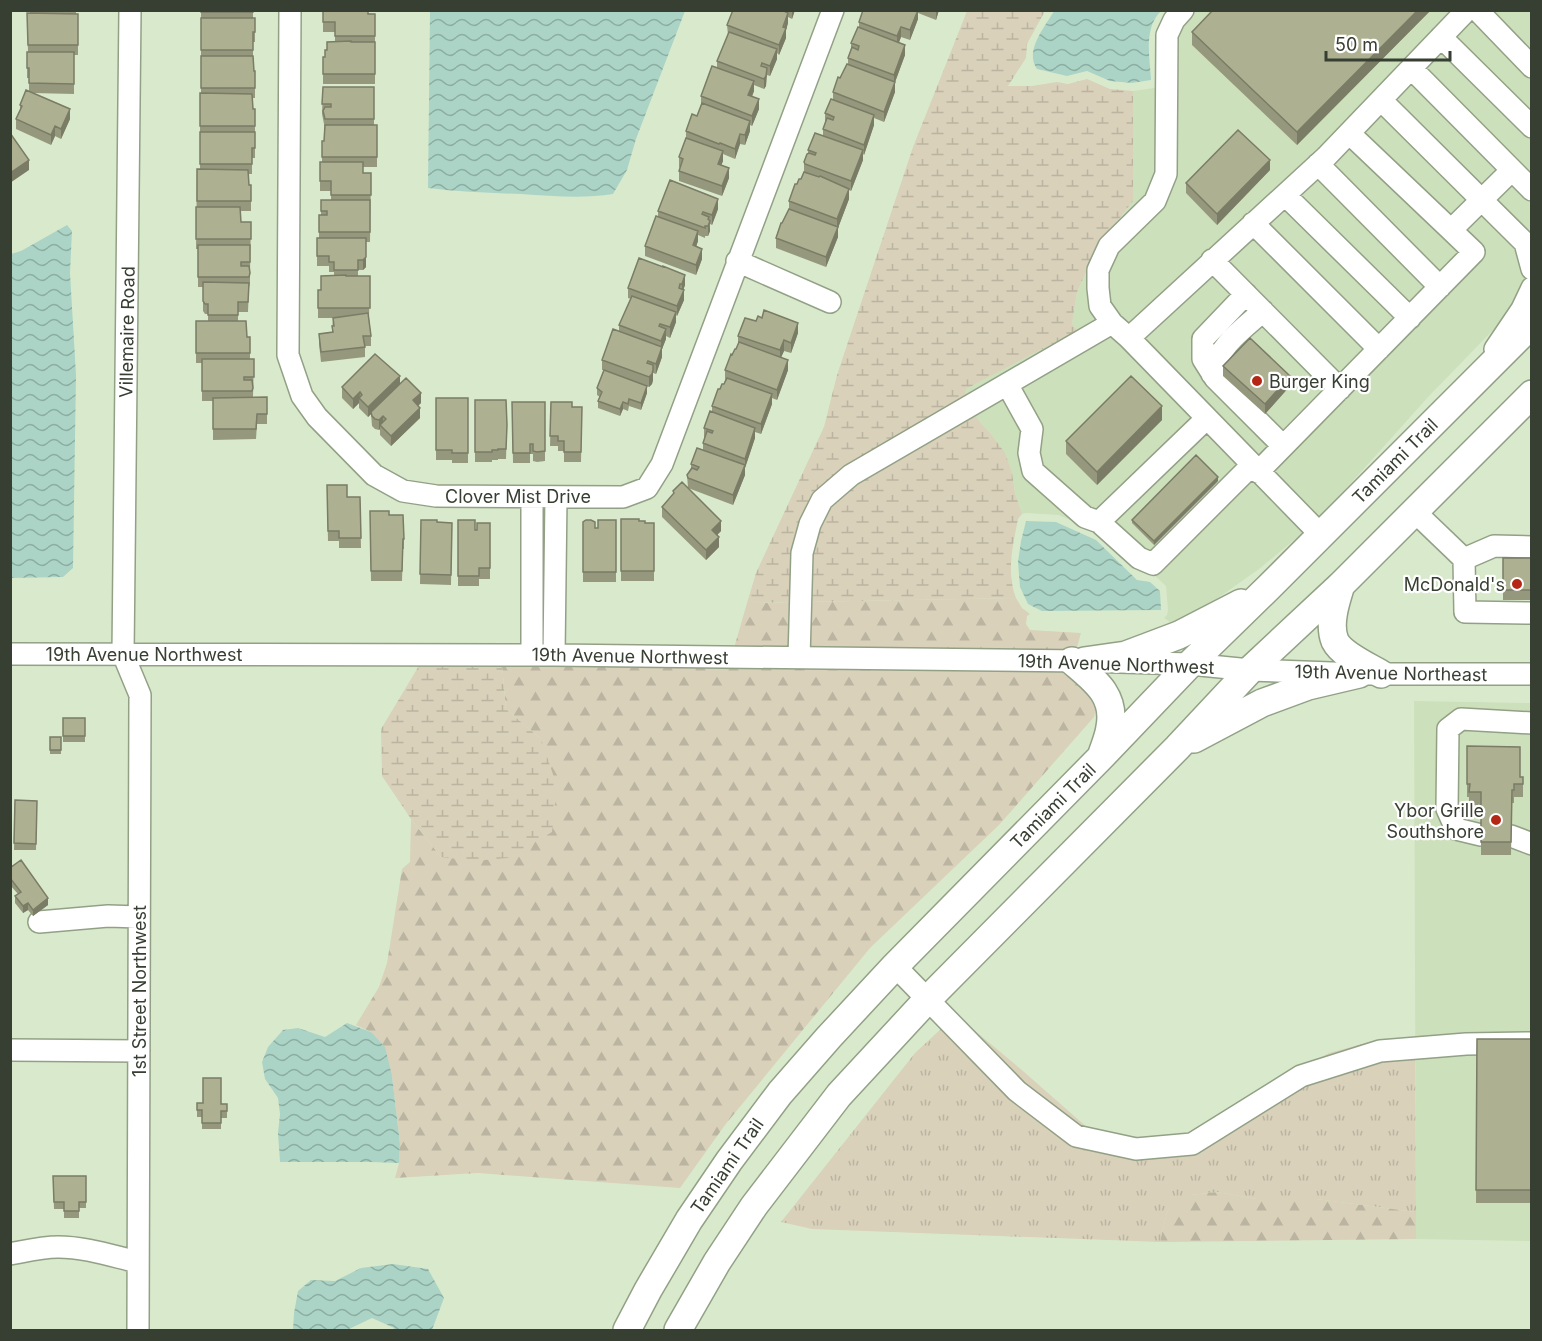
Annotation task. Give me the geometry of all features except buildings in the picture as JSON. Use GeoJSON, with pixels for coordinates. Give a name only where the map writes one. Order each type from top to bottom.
{"type":"FeatureCollection","features":[{"type":"Feature","properties":{"kind":"main road","name":"Tamiami Trail"},"geometry":{"type":"LineString","coordinates":[[627,1330],[689,1220],[729,1161],[780,1093],[829,1037],[895,966],[1190,664],[1532,324]]}},
{"type":"Feature","properties":{"kind":"main road"},"geometry":{"type":"LineString","coordinates":[[678,1330],[717,1262],[754,1206],[839,1095],[927,1000],[1177,748],[1250,670],[1341,585],[1532,393]]}},
{"type":"Feature","properties":{"kind":"main road"},"geometry":{"type":"LineString","coordinates":[[1341,585],[1332,626],[1335,641],[1345,653],[1370,674]]}},
{"type":"Feature","properties":{"kind":"main road"},"geometry":{"type":"LineString","coordinates":[[1078,661],[1126,655],[1179,635],[1268,588]]}},
{"type":"Feature","properties":{"kind":"main road"},"geometry":{"type":"LineString","coordinates":[[1078,661],[1107,696],[1111,710],[1110,727],[1102,756]]}},
{"type":"Feature","properties":{"kind":"main road"},"geometry":{"type":"LineString","coordinates":[[1177,748],[1262,703],[1308,686],[1370,674]]}},
{"type":"Feature","properties":{"kind":"street","name":"Villemaire Road"},"geometry":{"type":"LineString","coordinates":[[123,654],[130,10]]}},
{"type":"Feature","properties":{"kind":"street","name":"Clover Mist Drive"},"geometry":{"type":"LineString","coordinates":[[290,10],[288,356],[302,396],[317,417],[374,475],[403,491],[436,496],[532,497],[623,497],[647,488],[662,464],[833,10]]}},
{"type":"Feature","properties":{"kind":"street"},"geometry":{"type":"LineString","coordinates":[[1183,10],[1174,20],[1167,35],[1166,174],[1155,201],[1109,246],[1098,270],[1100,306],[1112,323],[1321,535]]}},
{"type":"Feature","properties":{"kind":"street"},"geometry":{"type":"LineString","coordinates":[[1129,338],[1318,164],[1467,10]]}},
{"type":"Feature","properties":{"kind":"street"},"geometry":{"type":"LineString","coordinates":[[1477,10],[1532,67]]}},
{"type":"Feature","properties":{"kind":"street"},"geometry":{"type":"LineString","coordinates":[[1441,37],[1532,127]]}},
{"type":"Feature","properties":{"kind":"street"},"geometry":{"type":"LineString","coordinates":[[1411,68],[1532,190]]}},
{"type":"Feature","properties":{"kind":"street"},"geometry":{"type":"LineString","coordinates":[[1381,100],[1528,244],[1532,269]]}},
{"type":"Feature","properties":{"kind":"street"},"geometry":{"type":"LineString","coordinates":[[1007,384],[1032,429],[1029,453],[1033,471],[1085,517],[1099,522],[1139,558],[1153,564],[1255,468],[1283,446],[1474,252],[1349,133]]}},
{"type":"Feature","properties":{"kind":"street"},"geometry":{"type":"LineString","coordinates":[[1318,164],[1440,287]]}},
{"type":"Feature","properties":{"kind":"street"},"geometry":{"type":"LineString","coordinates":[[1452,230],[1512,170]]}},
{"type":"Feature","properties":{"kind":"street"},"geometry":{"type":"LineString","coordinates":[[1284,195],[1410,318]]}},
{"type":"Feature","properties":{"kind":"street"},"geometry":{"type":"LineString","coordinates":[[1253,223],[1379,349]]}},
{"type":"Feature","properties":{"kind":"street"},"geometry":{"type":"LineString","coordinates":[[1212,260],[1340,389]]}},
{"type":"Feature","properties":{"kind":"street"},"geometry":{"type":"LineString","coordinates":[[737,261],[830,302]]}},
{"type":"Feature","properties":{"kind":"street"},"geometry":{"type":"LineString","coordinates":[[1473,383],[1522,309],[1532,288]]}},
{"type":"Feature","properties":{"kind":"street"},"geometry":{"type":"LineString","coordinates":[[1246,294],[1203,339],[1203,358],[1215,378],[1283,446]]}},
{"type":"Feature","properties":{"kind":"street"},"geometry":{"type":"LineString","coordinates":[[1212,374],[1215,363],[1227,343],[1263,311]]}},
{"type":"Feature","properties":{"kind":"street"},"geometry":{"type":"LineString","coordinates":[[799,658],[802,553],[810,524],[822,500],[851,475],[1112,323]]}},
{"type":"Feature","properties":{"kind":"street"},"geometry":{"type":"LineString","coordinates":[[1099,522],[1207,418]]}},
{"type":"Feature","properties":{"kind":"street"},"geometry":{"type":"LineString","coordinates":[[532,497],[532,655]]}},
{"type":"Feature","properties":{"kind":"street"},"geometry":{"type":"LineString","coordinates":[[554,655],[556,497]]}},
{"type":"Feature","properties":{"kind":"street"},"geometry":{"type":"LineString","coordinates":[[1414,511],[1464,559],[1465,612],[1532,613]]}},
{"type":"Feature","properties":{"kind":"street"},"geometry":{"type":"LineString","coordinates":[[1464,559],[1494,546],[1532,547]]}},
{"type":"Feature","properties":{"kind":"street"},"geometry":{"type":"LineString","coordinates":[[532,585],[555,585]]}},
{"type":"Feature","properties":{"kind":"street","name":"19th Avenue Northwest"},"geometry":{"type":"LineString","coordinates":[[10,654],[554,655],[1078,661],[1190,664],[1250,670]]}},
{"type":"Feature","properties":{"kind":"street","name":"1st Street Northwest"},"geometry":{"type":"LineString","coordinates":[[123,654],[140,695],[138,1330]]}},
{"type":"Feature","properties":{"kind":"street","name":"19th Avenue Northeast"},"geometry":{"type":"LineString","coordinates":[[1250,670],[1370,674],[1532,674]]}},
{"type":"Feature","properties":{"kind":"street"},"geometry":{"type":"LineString","coordinates":[[1481,835],[1456,829],[1447,809],[1448,729],[1461,719],[1532,723]]}},
{"type":"Feature","properties":{"kind":"street"},"geometry":{"type":"LineString","coordinates":[[1512,836],[1532,844]]}},
{"type":"Feature","properties":{"kind":"street"},"geometry":{"type":"LineString","coordinates":[[39,922],[108,916],[139,917]]}},
{"type":"Feature","properties":{"kind":"street"},"geometry":{"type":"LineString","coordinates":[[895,966],[1017,1091],[1076,1136],[1137,1149],[1192,1144],[1301,1076],[1380,1050],[1466,1044],[1532,1043]]}},
{"type":"Feature","properties":{"kind":"street"},"geometry":{"type":"LineString","coordinates":[[10,1050],[139,1051]]}},
{"type":"Feature","properties":{"kind":"street"},"geometry":{"type":"LineString","coordinates":[[10,1254],[60,1247],[97,1252],[138,1262]]}},
{"type":"Feature","properties":{"kind":"shaded area"},"geometry":{"type":"Polygon","coordinates":[[[1171,11],[1531,11],[1531,291],[1429,396],[1317,521],[1259,569],[1218,598],[1173,624],[1164,618],[1168,610],[1166,586],[1153,574],[1140,572],[1101,534],[1059,515],[1022,514],[1015,493],[1012,473],[990,433],[974,415],[965,400],[966,389],[1076,331],[1072,324],[1077,292],[1102,241],[1133,201],[1133,91],[1154,88],[1158,85],[1157,34],[1163,20],[1171,11]]]}},
{"type":"Feature","properties":{"kind":"shaded area"},"geometry":{"type":"Polygon","coordinates":[[[1414,701],[1531,703],[1531,1241],[1416,1239],[1414,701]]]}},
{"type":"Feature","properties":{"kind":"green space"},"geometry":{"type":"Polygon","coordinates":[[[967,11],[1045,11],[1027,44],[1026,58],[1008,86],[1032,86],[1057,82],[1068,84],[1087,79],[1110,89],[1133,91],[1133,201],[1102,241],[1077,292],[1072,324],[1077,331],[966,389],[965,400],[974,415],[1005,453],[1022,514],[1018,519],[1011,559],[1011,579],[1016,598],[747,603],[756,573],[824,427],[837,375],[913,147],[967,11]]]}},
{"type":"Feature","properties":{"kind":"green space"},"geometry":{"type":"Polygon","coordinates":[[[1016,598],[1022,608],[1030,614],[1027,616],[1026,624],[1030,630],[1081,633],[1076,651],[1070,648],[1068,651],[734,648],[747,603],[1016,598]]]}},
{"type":"Feature","properties":{"kind":"green space"},"geometry":{"type":"Polygon","coordinates":[[[418,665],[502,665],[506,709],[541,739],[557,786],[552,832],[508,858],[474,861],[441,857],[411,819],[382,776],[381,729],[418,665]]]}},
{"type":"Feature","properties":{"kind":"green space"},"geometry":{"type":"Polygon","coordinates":[[[502,665],[1069,671],[1098,698],[1094,717],[999,825],[870,948],[725,1125],[680,1188],[478,1173],[395,1178],[400,1144],[392,1076],[371,1032],[356,1025],[379,987],[387,963],[402,869],[410,862],[411,819],[441,857],[541,739],[506,709],[502,665]]]}},
{"type":"Feature","properties":{"kind":"green space"},"geometry":{"type":"Polygon","coordinates":[[[956,1015],[1089,1129],[1104,1134],[1137,1138],[1193,1134],[1274,1083],[1329,1053],[1373,1041],[1415,1038],[1416,1212],[1316,1199],[1257,1199],[1217,1192],[1190,1195],[1180,1200],[1167,1212],[1160,1242],[812,1229],[781,1222],[915,1053],[956,1015]]]}},
{"type":"Feature","properties":{"kind":"green space"},"geometry":{"type":"Polygon","coordinates":[[[1217,1192],[1257,1199],[1316,1199],[1416,1212],[1416,1239],[1160,1242],[1167,1212],[1180,1199],[1190,1195],[1217,1192]]]}},
{"type":"Feature","properties":{"kind":"water"},"geometry":{"type":"Polygon","coordinates":[[[430,11],[685,11],[636,139],[627,170],[613,194],[567,197],[428,188],[430,11]]]}},
{"type":"Feature","properties":{"kind":"water"},"geometry":{"type":"Polygon","coordinates":[[[1054,11],[1161,11],[1155,18],[1150,35],[1151,80],[1132,83],[1110,81],[1087,71],[1067,76],[1037,69],[1033,55],[1034,47],[1054,11]]]}},
{"type":"Feature","properties":{"kind":"water"},"geometry":{"type":"Polygon","coordinates":[[[67,225],[72,231],[70,273],[76,375],[73,568],[63,577],[11,578],[11,254],[21,251],[67,225]]]}},
{"type":"Feature","properties":{"kind":"water"},"geometry":{"type":"Polygon","coordinates":[[[1026,521],[1056,522],[1096,540],[1137,580],[1150,582],[1160,591],[1161,610],[1042,611],[1028,604],[1020,587],[1018,562],[1026,521]]]}},
{"type":"Feature","properties":{"kind":"water"},"geometry":{"type":"Polygon","coordinates":[[[347,1023],[371,1032],[385,1047],[392,1076],[400,1144],[399,1163],[280,1162],[278,1098],[265,1079],[262,1062],[268,1047],[283,1030],[298,1028],[325,1037],[347,1023]]]}},
{"type":"Feature","properties":{"kind":"water"},"geometry":{"type":"Polygon","coordinates":[[[393,1264],[428,1269],[444,1298],[432,1330],[393,1330],[394,1328],[372,1318],[347,1330],[293,1330],[298,1291],[311,1280],[335,1281],[361,1268],[393,1264]]]}},
{"type":"Feature","properties":{"kind":"place","name":"Burger King"},"geometry":{"type":"Point","coordinates":[1257,381]}},
{"type":"Feature","properties":{"kind":"place","name":"McDonald's"},"geometry":{"type":"Point","coordinates":[1517,584]}},
{"type":"Feature","properties":{"kind":"place","name":"Ybor Grille Southshore"},"geometry":{"type":"Point","coordinates":[1496,820]}}]}
